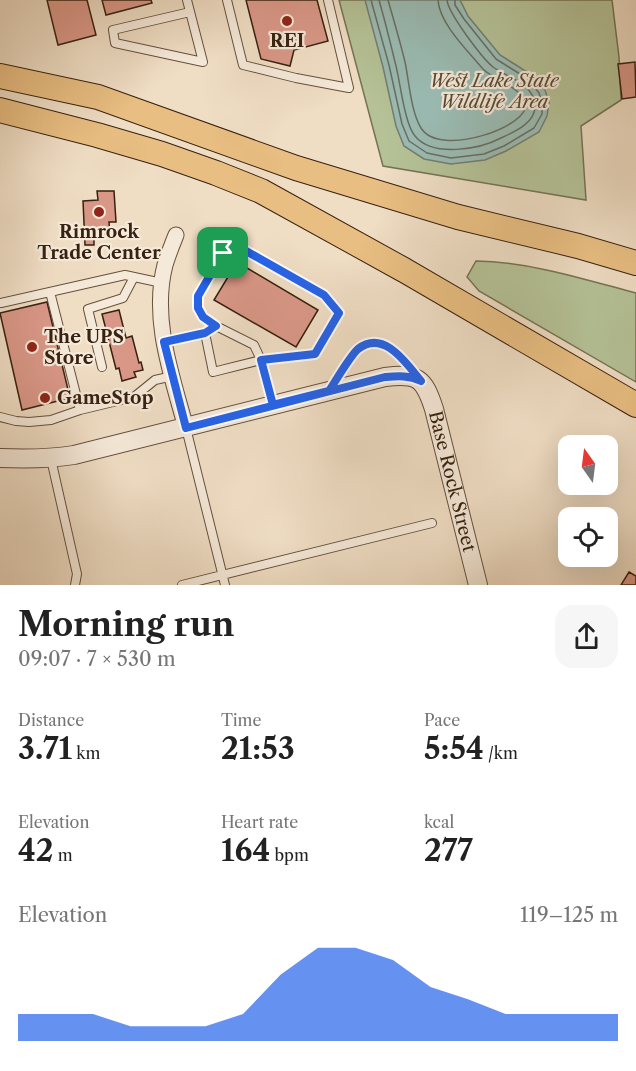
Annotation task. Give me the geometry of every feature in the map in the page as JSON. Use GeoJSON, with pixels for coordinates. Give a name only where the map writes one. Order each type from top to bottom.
{"type":"FeatureCollection","features":[{"type":"Feature","properties":{"kind":"highway"},"geometry":{"type":"LineString","coordinates":[[0,76],[98,97],[296,168],[360,188],[458,217],[578,246],[636,263]]}},
{"type":"Feature","properties":{"kind":"highway"},"geometry":{"type":"LineString","coordinates":[[0,110],[162,154],[261,191],[404,270],[636,405]]}},
{"type":"Feature","properties":{"kind":"street"},"geometry":{"type":"LineString","coordinates":[[176,235],[165,266],[160,305],[164,342],[186,428]]}},
{"type":"Feature","properties":{"kind":"street"},"geometry":{"type":"LineString","coordinates":[[0,458],[51,459],[74,456],[393,376],[412,377],[421,381]]}},
{"type":"Feature","properties":{"kind":"street","name":"Base Rock Street"},"geometry":{"type":"LineString","coordinates":[[421,381],[429,393],[434,409],[478,585]]}},
{"type":"Feature","properties":{"kind":"lane"},"geometry":{"type":"LineString","coordinates":[[188,0],[203,62],[115,43],[113,30],[190,12]]}},
{"type":"Feature","properties":{"kind":"lane"},"geometry":{"type":"LineString","coordinates":[[227,0],[243,65],[296,78],[349,87],[328,0]]}},
{"type":"Feature","properties":{"kind":"lane"},"geometry":{"type":"LineString","coordinates":[[205,333],[213,372],[261,360],[315,354],[339,313],[324,295],[232,243],[223,253],[198,296],[198,308],[203,317],[254,345],[261,360],[273,405]]}},
{"type":"Feature","properties":{"kind":"lane"},"geometry":{"type":"LineString","coordinates":[[0,301],[125,275],[162,283]]}},
{"type":"Feature","properties":{"kind":"lane"},"geometry":{"type":"LineString","coordinates":[[102,367],[88,309],[123,298],[134,277]]}},
{"type":"Feature","properties":{"kind":"lane"},"geometry":{"type":"LineString","coordinates":[[50,292],[80,410]]}},
{"type":"Feature","properties":{"kind":"lane"},"geometry":{"type":"LineString","coordinates":[[164,342],[205,333],[216,326]]}},
{"type":"Feature","properties":{"kind":"lane"},"geometry":{"type":"LineString","coordinates":[[329,391],[357,350],[378,342],[399,355],[421,381]]}},
{"type":"Feature","properties":{"kind":"lane"},"geometry":{"type":"LineString","coordinates":[[0,417],[29,422],[51,420],[80,410],[134,397],[155,380],[173,376]]}},
{"type":"Feature","properties":{"kind":"lane"},"geometry":{"type":"LineString","coordinates":[[186,428],[225,585]]}},
{"type":"Feature","properties":{"kind":"lane"},"geometry":{"type":"LineString","coordinates":[[51,459],[77,574],[75,585]]}},
{"type":"Feature","properties":{"kind":"lane"},"geometry":{"type":"LineString","coordinates":[[182,585],[432,523]]}},
{"type":"Feature","properties":{"kind":"green space","name":"West Lake State Wildlife Area"},"geometry":{"type":"Polygon","coordinates":[[[339,0],[612,0],[619,57],[621,100],[581,126],[586,200],[383,166],[339,0]]]}},
{"type":"Feature","properties":{"kind":"green space"},"geometry":{"type":"Polygon","coordinates":[[[476,261],[536,268],[636,293],[636,382],[479,291],[467,277],[476,261]]]}},
{"type":"Feature","properties":{"kind":"water"},"geometry":{"type":"Polygon","coordinates":[[[365,0],[460,0],[468,16],[500,55],[532,75],[545,90],[549,102],[547,116],[539,132],[485,160],[451,164],[424,159],[404,146],[396,126],[365,0]]]}},
{"type":"Feature","properties":{"kind":"building"},"geometry":{"type":"Polygon","coordinates":[[[47,0],[87,0],[96,35],[58,45],[47,0]]]}},
{"type":"Feature","properties":{"kind":"building"},"geometry":{"type":"Polygon","coordinates":[[[102,0],[151,0],[152,3],[106,15],[102,0]]]}},
{"type":"Feature","properties":{"kind":"building","name":"REI"},"geometry":{"type":"Polygon","coordinates":[[[246,0],[317,0],[328,41],[294,50],[290,66],[261,59],[246,0]]]}},
{"type":"Feature","properties":{"kind":"building"},"geometry":{"type":"Polygon","coordinates":[[[635,62],[636,97],[622,99],[618,64],[635,62]]]}},
{"type":"Feature","properties":{"kind":"building","name":"Rimrock Trade Center"},"geometry":{"type":"Polygon","coordinates":[[[97,191],[114,191],[116,222],[109,222],[110,235],[94,236],[94,245],[85,245],[83,201],[98,200],[97,191]]]}},
{"type":"Feature","properties":{"kind":"building"},"geometry":{"type":"Polygon","coordinates":[[[237,262],[318,310],[296,347],[214,300],[237,262]]]}},
{"type":"Feature","properties":{"kind":"building"},"geometry":{"type":"Polygon","coordinates":[[[47,302],[70,398],[22,410],[0,313],[47,302]]]}},
{"type":"Feature","properties":{"kind":"building"},"geometry":{"type":"Polygon","coordinates":[[[119,310],[126,338],[132,336],[143,370],[134,372],[136,377],[122,381],[119,368],[116,369],[102,314],[119,310]]]}},
{"type":"Feature","properties":{"kind":"building"},"geometry":{"type":"Polygon","coordinates":[[[629,572],[636,576],[636,585],[621,585],[629,572]]]}},
{"type":"Feature","properties":{"kind":"place","name":"REI"},"geometry":{"type":"Point","coordinates":[287,21]}},
{"type":"Feature","properties":{"kind":"place","name":"Rimrock Trade Center"},"geometry":{"type":"Point","coordinates":[99,212]}},
{"type":"Feature","properties":{"kind":"place","name":"The UPS Store"},"geometry":{"type":"Point","coordinates":[32,347]}},
{"type":"Feature","properties":{"kind":"place","name":"GameStop"},"geometry":{"type":"Point","coordinates":[45,398]}},
{"type":"Feature","properties":{"kind":"route"},"geometry":{"type":"LineString","coordinates":[[232,243],[324,295],[339,313],[315,354],[261,360],[273,405],[329,391],[357,350],[378,342],[399,355],[421,381],[400,375],[385,377],[186,428],[164,342],[205,333],[216,326],[203,317],[198,308],[198,296],[223,253],[232,243]]}}]}
